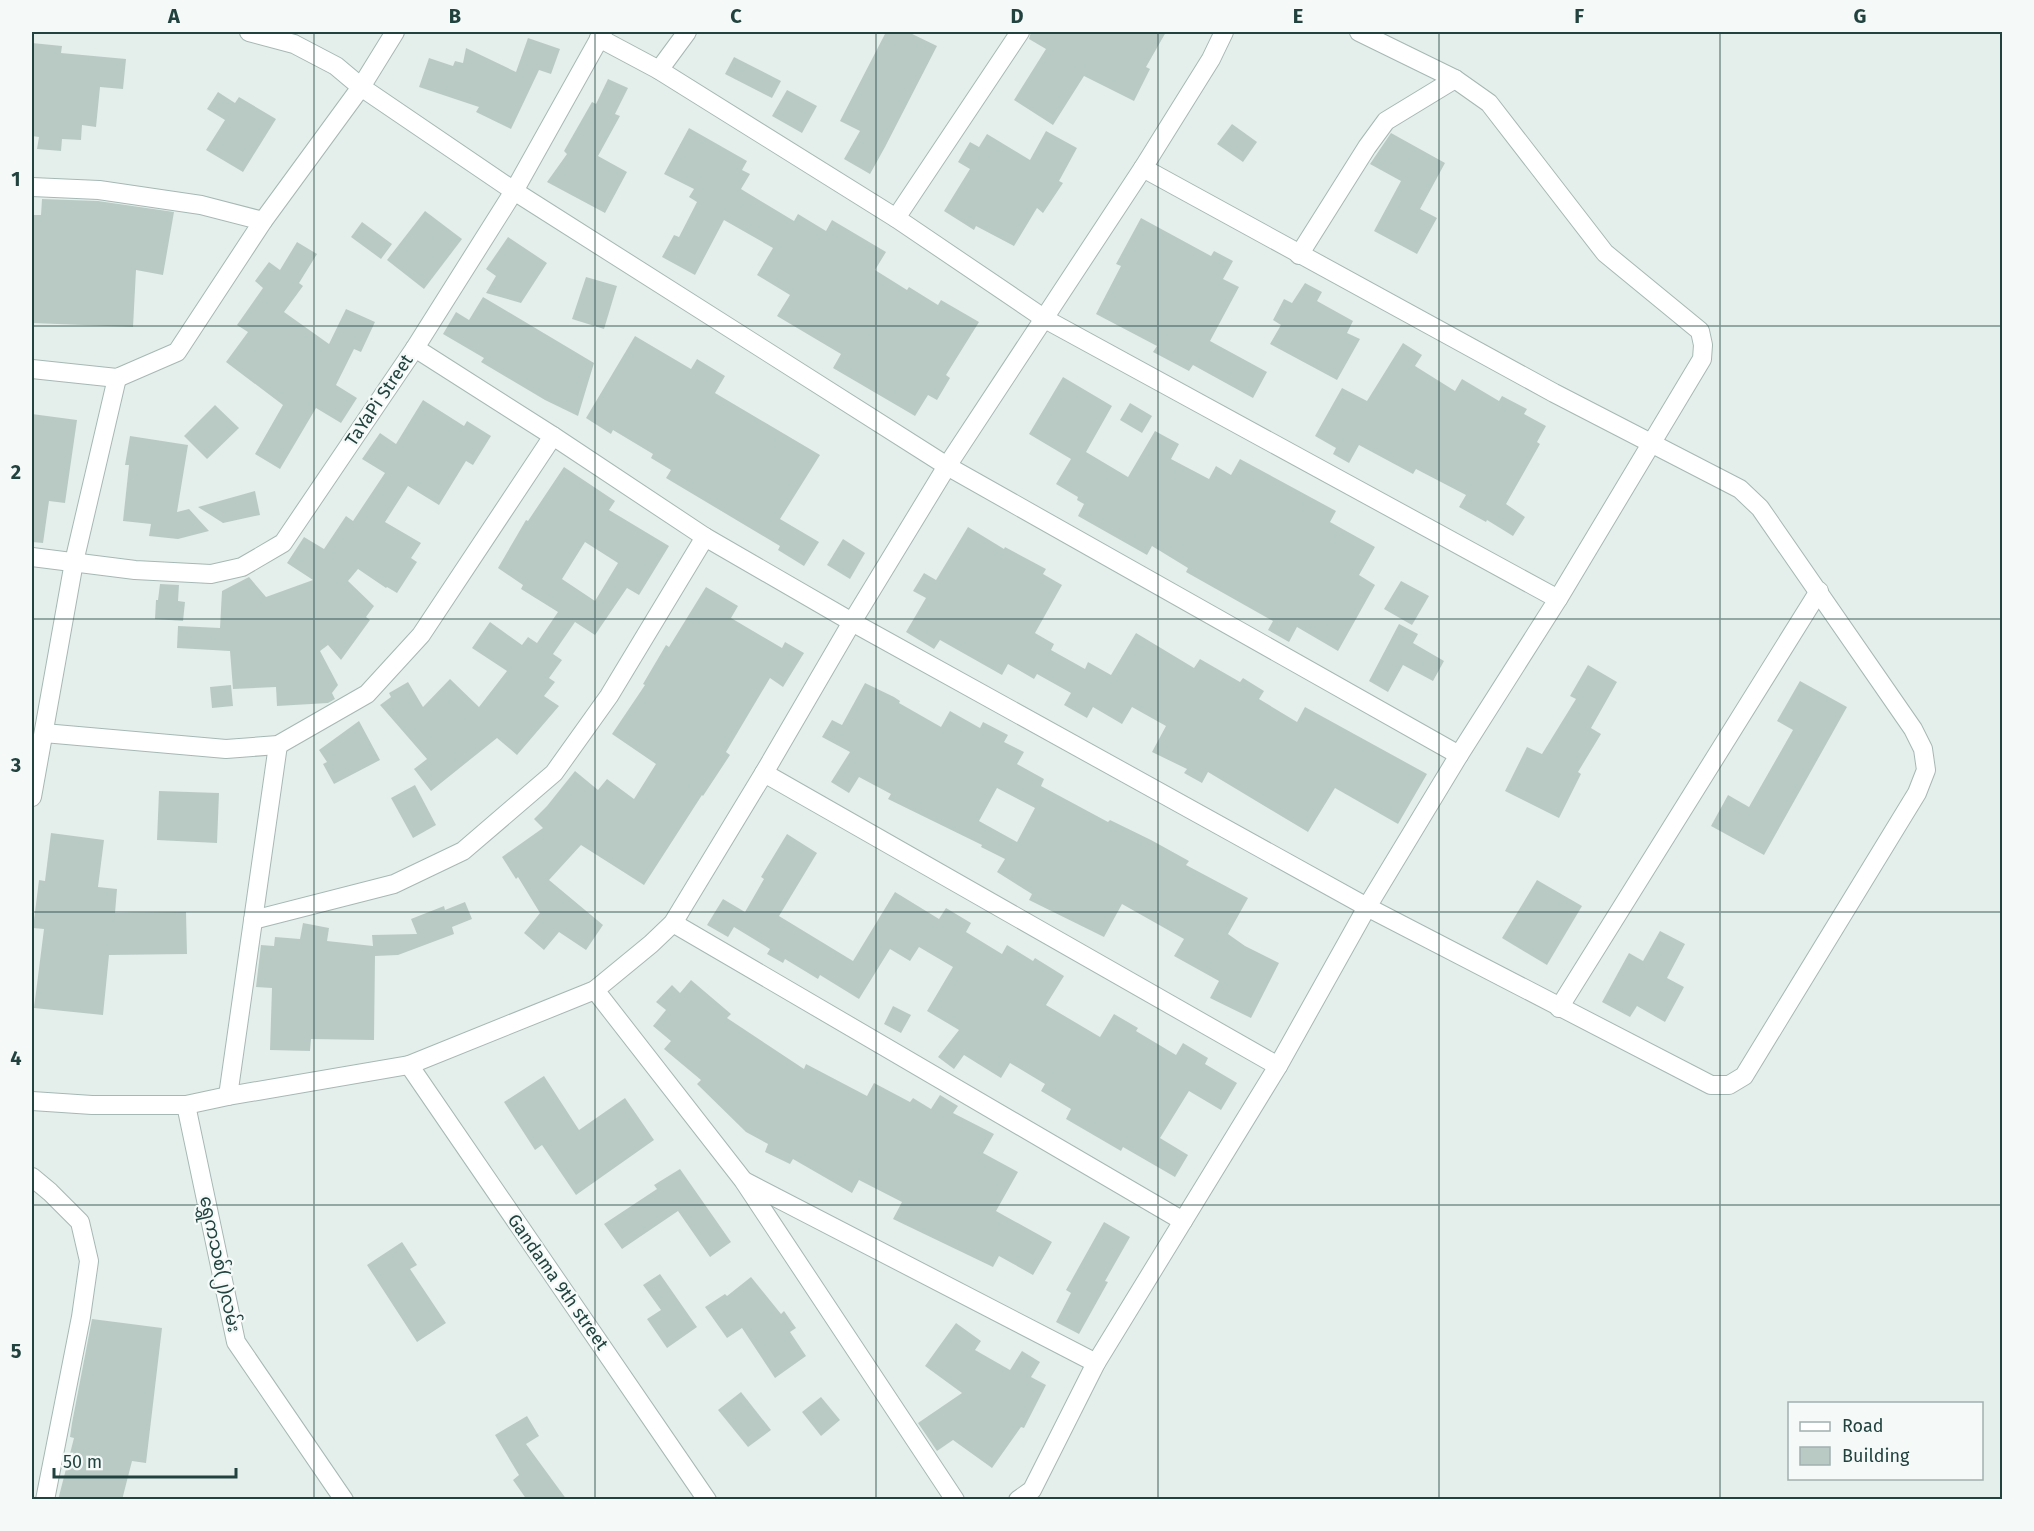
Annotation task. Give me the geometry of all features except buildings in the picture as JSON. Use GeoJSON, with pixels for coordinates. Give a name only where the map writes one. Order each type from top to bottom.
{"type":"FeatureCollection","features":[{"type":"Feature","properties":{"kind":"street"},"geometry":{"type":"LineString","coordinates":[[249,32],[294,44],[336,66],[361,87],[514,191],[947,466],[1459,755]]}},
{"type":"Feature","properties":{"kind":"street"},"geometry":{"type":"LineString","coordinates":[[32,369],[117,378],[177,351],[263,221],[361,87],[396,32]]}},
{"type":"Feature","properties":{"kind":"street"},"geometry":{"type":"LineString","coordinates":[[659,70],[687,32]]}},
{"type":"Feature","properties":{"kind":"street"},"geometry":{"type":"LineString","coordinates":[[896,218],[1020,32]]}},
{"type":"Feature","properties":{"kind":"street"},"geometry":{"type":"LineString","coordinates":[[32,1101],[92,1105],[186,1105],[409,1065],[595,990],[651,944],[673,923],[947,466],[1143,168],[1211,58],[1224,32]]}},
{"type":"Feature","properties":{"kind":"street"},"geometry":{"type":"LineString","coordinates":[[1018,1500],[1032,1491],[1096,1363],[1278,1066],[1367,907],[1459,755],[1558,599],[1702,359],[1703,345],[1700,331],[1605,253],[1489,103],[1455,79],[1359,32]]}},
{"type":"Feature","properties":{"kind":"street"},"geometry":{"type":"LineString","coordinates":[[601,35],[896,218],[1045,319],[1558,599]]}},
{"type":"Feature","properties":{"kind":"street","name":"TaYaPi Street"},"geometry":{"type":"LineString","coordinates":[[32,557],[135,570],[211,574],[242,567],[283,543],[415,348],[514,191],[601,35]]}},
{"type":"Feature","properties":{"kind":"street"},"geometry":{"type":"LineString","coordinates":[[1299,255],[1386,120],[1455,79]]}},
{"type":"Feature","properties":{"kind":"street"},"geometry":{"type":"LineString","coordinates":[[415,348],[705,537],[852,622],[1367,907],[1711,1085],[1729,1085],[1744,1076],[1917,793],[1926,770],[1923,749],[1913,729],[1760,508],[1740,489],[1554,393],[1143,168]]}},
{"type":"Feature","properties":{"kind":"street"},"geometry":{"type":"LineString","coordinates":[[32,187],[99,190],[190,203],[263,221]]}},
{"type":"Feature","properties":{"kind":"street"},"geometry":{"type":"LineString","coordinates":[[32,797],[74,562],[117,378]]}},
{"type":"Feature","properties":{"kind":"street"},"geometry":{"type":"LineString","coordinates":[[44,734],[226,749],[278,745],[368,694],[421,635],[553,436]]}},
{"type":"Feature","properties":{"kind":"street"},"geometry":{"type":"LineString","coordinates":[[253,920],[394,884],[463,851],[554,773],[609,696],[705,537]]}},
{"type":"Feature","properties":{"kind":"street"},"geometry":{"type":"LineString","coordinates":[[1559,1008],[1819,591]]}},
{"type":"Feature","properties":{"kind":"street"},"geometry":{"type":"LineString","coordinates":[[228,1096],[278,745]]}},
{"type":"Feature","properties":{"kind":"street"},"geometry":{"type":"LineString","coordinates":[[764,773],[1278,1066]]}},
{"type":"Feature","properties":{"kind":"street"},"geometry":{"type":"LineString","coordinates":[[673,923],[1183,1221]]}},
{"type":"Feature","properties":{"kind":"street"},"geometry":{"type":"LineString","coordinates":[[595,990],[743,1180],[955,1500]]}},
{"type":"Feature","properties":{"kind":"street","name":"Gandama 9th street"},"geometry":{"type":"LineString","coordinates":[[409,1065],[707,1500]]}},
{"type":"Feature","properties":{"kind":"street","name":"ရွှေကသစ်(၂)လမ်း"},"geometry":{"type":"LineString","coordinates":[[186,1105],[236,1342],[344,1500]]}},
{"type":"Feature","properties":{"kind":"street"},"geometry":{"type":"LineString","coordinates":[[32,1177],[80,1222],[89,1261],[81,1317],[45,1500]]}},
{"type":"Feature","properties":{"kind":"street"},"geometry":{"type":"LineString","coordinates":[[743,1180],[1096,1363]]}}]}
